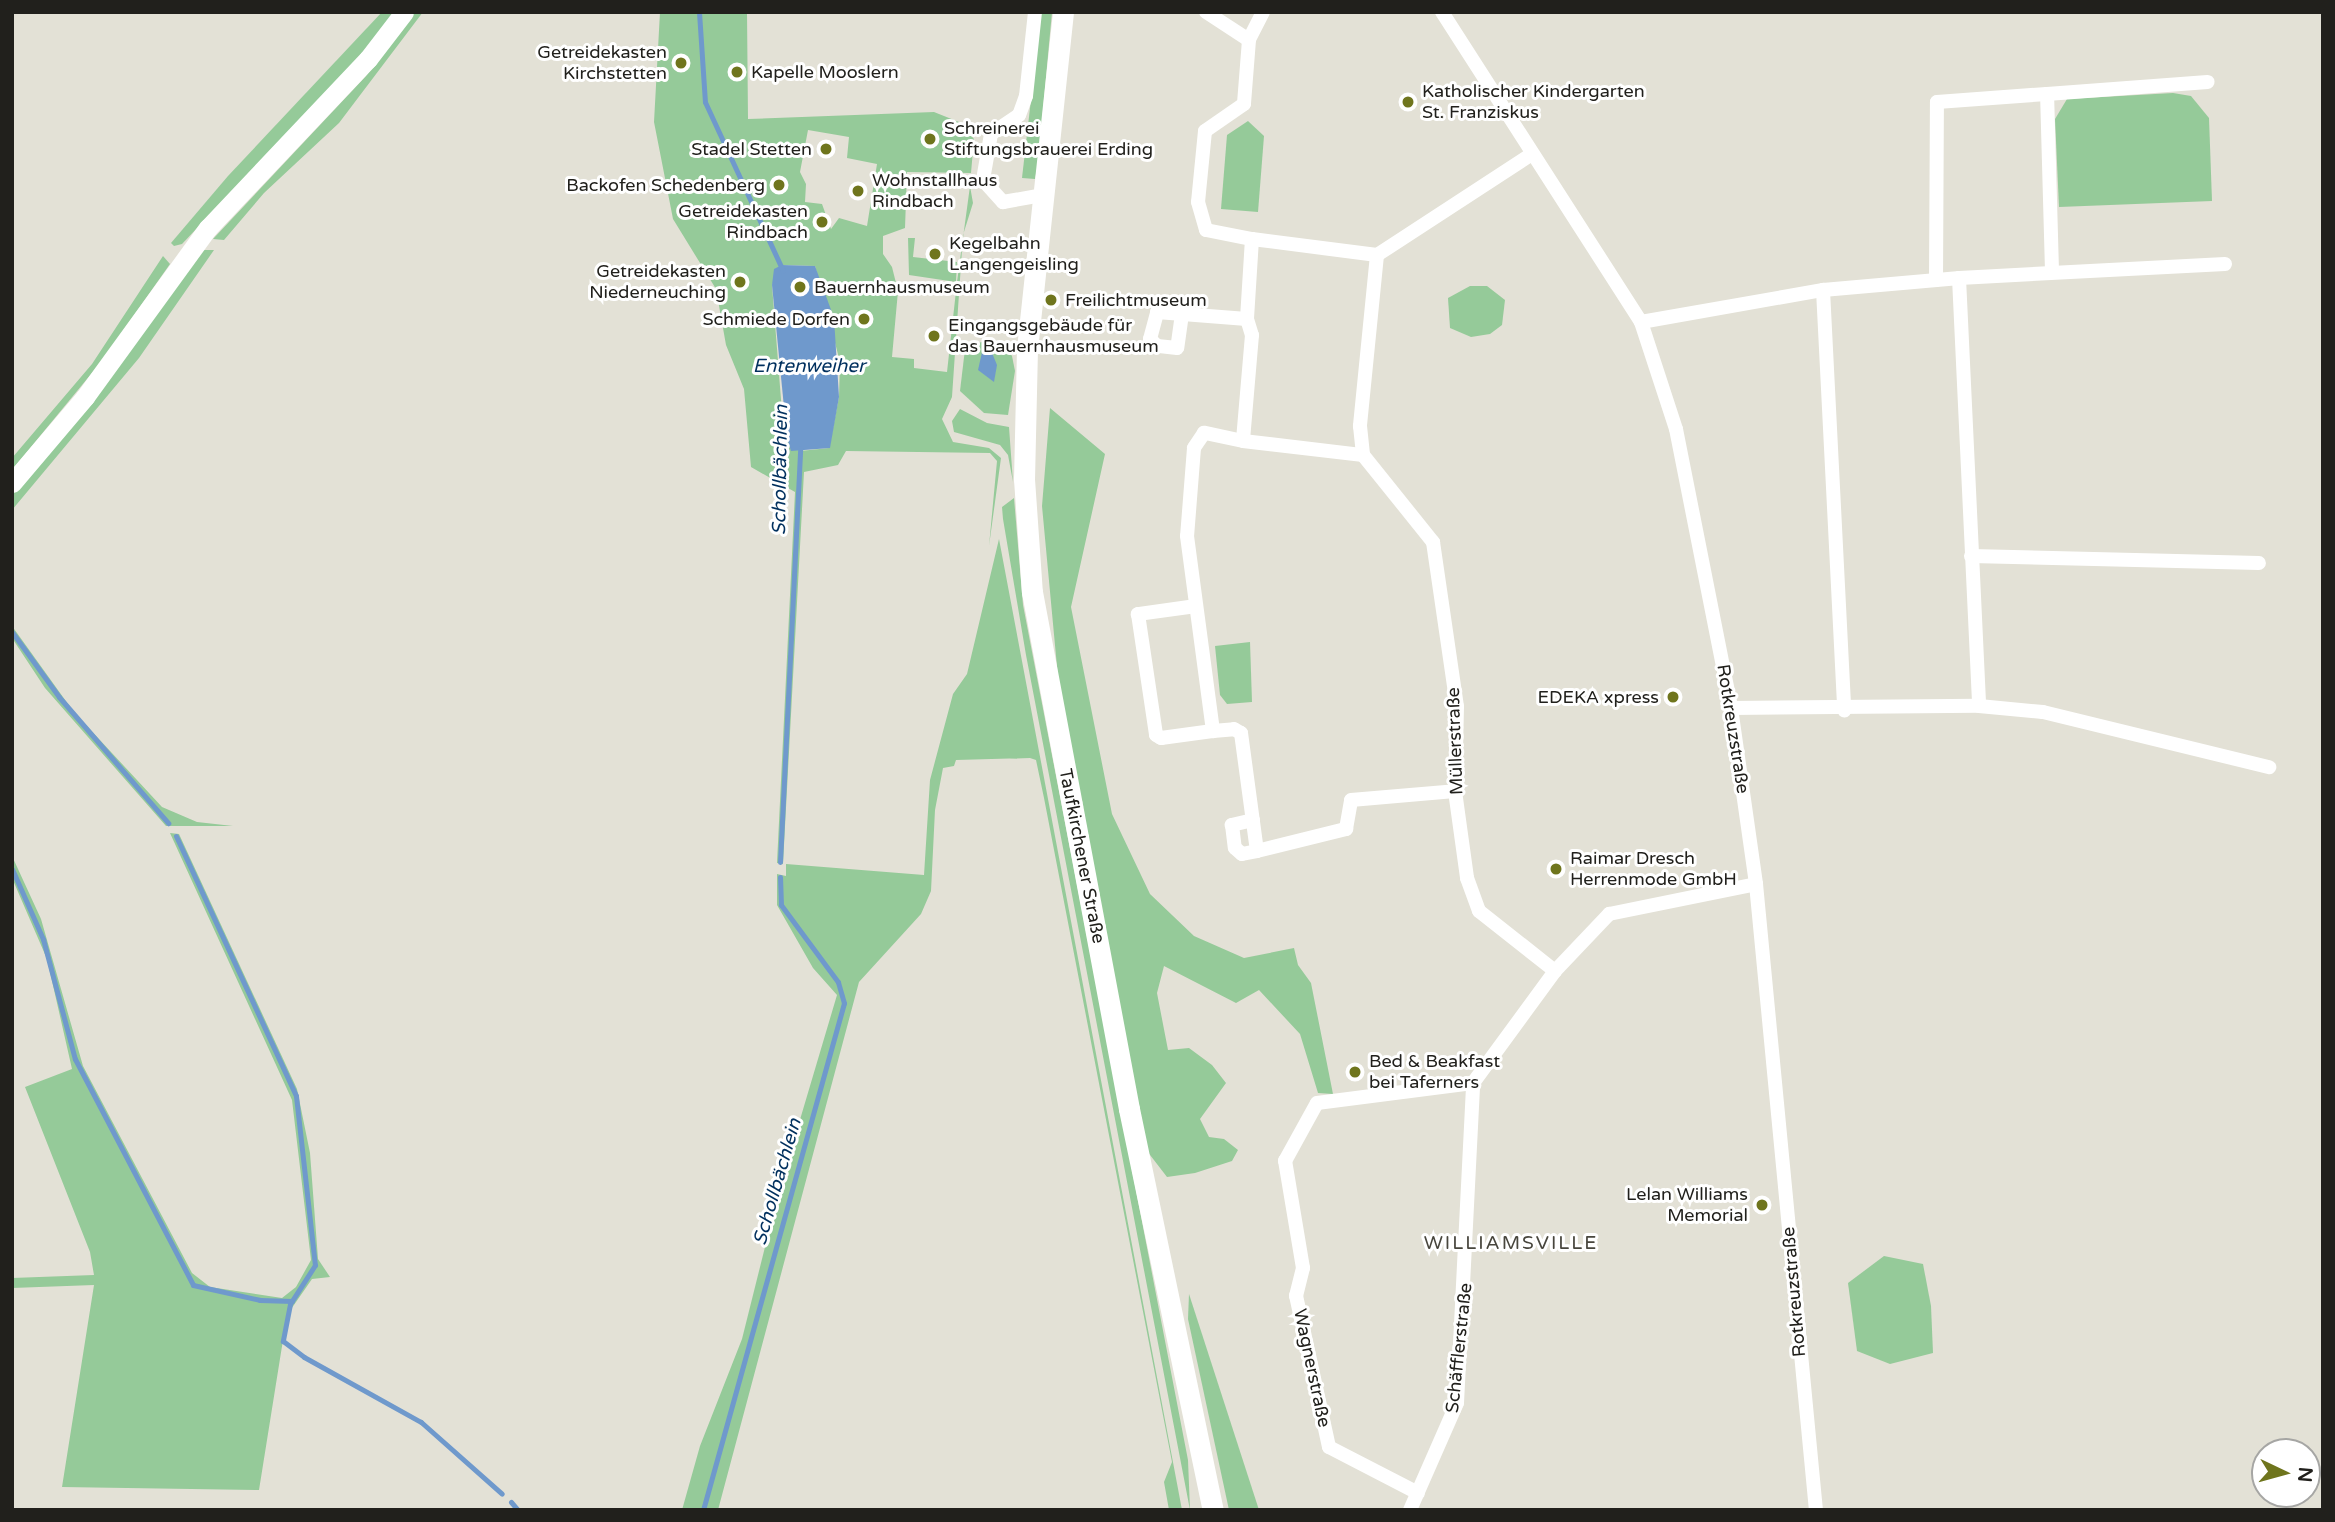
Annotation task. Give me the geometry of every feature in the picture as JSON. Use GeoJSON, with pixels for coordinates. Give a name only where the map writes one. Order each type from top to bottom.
{"type":"FeatureCollection","features":[{"type":"Feature","properties":{"kind":"main road"},"geometry":{"type":"LineString","coordinates":[[12,483],[85,397],[208,228],[368,59],[404,12]]}},
{"type":"Feature","properties":{"kind":"main road","name":"Taufkirchener Straße"},"geometry":{"type":"LineString","coordinates":[[1063,12],[1043,195],[1025,413],[1032,592],[1135,1136],[1213,1510]]}},
{"type":"Feature","properties":{"kind":"street"},"geometry":{"type":"LineString","coordinates":[[1035,12],[1026,96],[1019,115],[991,134],[983,180],[1003,202],[1043,195]]}},
{"type":"Feature","properties":{"kind":"street"},"geometry":{"type":"LineString","coordinates":[[1206,12],[1249,40]]}},
{"type":"Feature","properties":{"kind":"street"},"geometry":{"type":"LineString","coordinates":[[1263,12],[1249,40],[1244,104],[1205,131],[1198,202],[1206,230],[1377,256],[1532,154]]}},
{"type":"Feature","properties":{"kind":"street","name":"Rotkreuzstraße"},"geometry":{"type":"LineString","coordinates":[[1442,12],[1642,322],[1676,429],[1731,708],[1756,884],[1816,1510]]}},
{"type":"Feature","properties":{"kind":"street"},"geometry":{"type":"LineString","coordinates":[[1936,280],[1937,102],[2208,82]]}},
{"type":"Feature","properties":{"kind":"street"},"geometry":{"type":"LineString","coordinates":[[2047,94],[2052,271]]}},
{"type":"Feature","properties":{"kind":"street"},"geometry":{"type":"LineString","coordinates":[[1243,441],[1252,335],[1247,319],[1252,239]]}},
{"type":"Feature","properties":{"kind":"street"},"geometry":{"type":"LineString","coordinates":[[1213,732],[1187,536],[1194,448],[1204,433],[1243,441],[1363,455],[1360,426],[1377,256]]}},
{"type":"Feature","properties":{"kind":"street"},"geometry":{"type":"LineString","coordinates":[[1642,322],[1823,290],[2052,271],[2225,264]]}},
{"type":"Feature","properties":{"kind":"street"},"geometry":{"type":"LineString","coordinates":[[1959,278],[1979,706]]}},
{"type":"Feature","properties":{"kind":"street"},"geometry":{"type":"LineString","coordinates":[[1823,290],[1844,710]]}},
{"type":"Feature","properties":{"kind":"street"},"geometry":{"type":"LineString","coordinates":[[1182,314],[1247,319]]}},
{"type":"Feature","properties":{"kind":"street","name":"Müllerstraße"},"geometry":{"type":"LineString","coordinates":[[1363,455],[1433,542],[1457,706],[1455,791],[1467,878],[1479,911],[1555,971]]}},
{"type":"Feature","properties":{"kind":"street"},"geometry":{"type":"LineString","coordinates":[[1971,556],[2259,563]]}},
{"type":"Feature","properties":{"kind":"street"},"geometry":{"type":"LineString","coordinates":[[1196,606],[1138,614],[1156,735],[1161,738],[1234,729],[1241,733],[1258,851]]}},
{"type":"Feature","properties":{"kind":"street"},"geometry":{"type":"LineString","coordinates":[[1731,708],[1844,710],[1979,706],[2043,712],[2269,767]]}},
{"type":"Feature","properties":{"kind":"street"},"geometry":{"type":"LineString","coordinates":[[1253,820],[1232,825],[1235,848],[1242,853],[1346,829],[1351,800],[1455,791]]}},
{"type":"Feature","properties":{"kind":"street"},"geometry":{"type":"LineString","coordinates":[[1473,1083],[1555,971],[1609,914],[1756,884]]}},
{"type":"Feature","properties":{"kind":"street","name":"Schäfflerstraße"},"geometry":{"type":"LineString","coordinates":[[1410,1510],[1457,1403],[1473,1083]]}},
{"type":"Feature","properties":{"kind":"street","name":"Wagnerstraße"},"geometry":{"type":"LineString","coordinates":[[1418,1493],[1329,1447],[1296,1296],[1303,1268],[1285,1161],[1317,1103],[1473,1083]]}},
{"type":"Feature","properties":{"kind":"green space"},"geometry":{"type":"Polygon","coordinates":[[[382,12],[394,12],[360,56],[182,244],[174,246],[171,243],[228,176],[382,12]]]}},
{"type":"Feature","properties":{"kind":"green space"},"geometry":{"type":"Polygon","coordinates":[[[415,12],[423,12],[339,123],[264,193],[224,240],[213,239],[366,76],[415,12]]]}},
{"type":"Feature","properties":{"kind":"green space"},"geometry":{"type":"Polygon","coordinates":[[[660,12],[747,12],[748,119],[934,112],[959,122],[974,139],[971,173],[907,172],[905,228],[883,236],[883,254],[892,267],[898,291],[892,357],[914,359],[914,368],[947,372],[963,240],[952,397],[942,419],[953,442],[989,448],[1001,458],[989,546],[997,461],[990,453],[846,451],[838,465],[804,472],[783,864],[777,863],[795,492],[751,467],[744,389],[726,345],[716,289],[673,219],[654,122],[660,12]],[[808,130],[800,172],[806,184],[805,202],[822,204],[831,229],[839,218],[867,226],[877,164],[847,158],[849,137],[808,130]],[[782,265],[772,285],[782,412],[800,451],[829,448],[839,397],[840,362],[815,266],[782,265]]]}},
{"type":"Feature","properties":{"kind":"green space"},"geometry":{"type":"Polygon","coordinates":[[[1041,12],[1052,12],[1035,179],[1022,178],[1041,12]]]}},
{"type":"Feature","properties":{"kind":"green space"},"geometry":{"type":"Polygon","coordinates":[[[2173,93],[2191,96],[2209,118],[2212,201],[2059,207],[2055,119],[2067,99],[2173,93]]]}},
{"type":"Feature","properties":{"kind":"green space"},"geometry":{"type":"Polygon","coordinates":[[[1248,121],[1264,136],[1258,212],[1221,209],[1227,135],[1248,121]]]}},
{"type":"Feature","properties":{"kind":"green space"},"geometry":{"type":"Polygon","coordinates":[[[970,186],[973,203],[964,233],[970,186]]]}},
{"type":"Feature","properties":{"kind":"green space"},"geometry":{"type":"Polygon","coordinates":[[[908,238],[915,238],[913,257],[957,262],[956,282],[909,275],[908,238]]]}},
{"type":"Feature","properties":{"kind":"green space"},"geometry":{"type":"Polygon","coordinates":[[[203,250],[214,250],[139,358],[12,510],[12,495],[101,391],[203,250]]]}},
{"type":"Feature","properties":{"kind":"green space"},"geometry":{"type":"Polygon","coordinates":[[[163,256],[170,264],[101,362],[12,470],[12,458],[92,364],[163,256]]]}},
{"type":"Feature","properties":{"kind":"green space"},"geometry":{"type":"Polygon","coordinates":[[[1470,286],[1487,286],[1505,300],[1502,325],[1490,334],[1471,337],[1450,328],[1448,298],[1470,286]]]}},
{"type":"Feature","properties":{"kind":"green space"},"geometry":{"type":"Polygon","coordinates":[[[986,340],[1004,345],[1012,356],[1015,371],[1008,415],[984,413],[960,391],[965,349],[986,340]]]}},
{"type":"Feature","properties":{"kind":"green space"},"geometry":{"type":"Polygon","coordinates":[[[1050,408],[1105,454],[1071,607],[1112,814],[1150,894],[1194,936],[1244,958],[1294,948],[1298,965],[1311,983],[1333,1094],[1318,1093],[1300,1034],[1259,990],[1236,1003],[1164,966],[1157,993],[1168,1050],[1189,1048],[1212,1065],[1226,1083],[1200,1119],[1209,1137],[1224,1139],[1238,1150],[1232,1161],[1195,1173],[1167,1177],[1147,1151],[1059,688],[1042,506],[1050,408]]]}},
{"type":"Feature","properties":{"kind":"green space"},"geometry":{"type":"Polygon","coordinates":[[[960,409],[987,423],[1009,427],[1013,482],[1008,455],[1000,445],[954,432],[952,421],[960,409]]]}},
{"type":"Feature","properties":{"kind":"green space"},"geometry":{"type":"Polygon","coordinates":[[[1014,498],[1023,605],[1188,1460],[1190,1510],[1026,655],[1002,507],[1014,498]]]}},
{"type":"Feature","properties":{"kind":"green space"},"geometry":{"type":"Polygon","coordinates":[[[999,539],[1182,1510],[1169,1510],[1164,1482],[1172,1462],[1044,798],[1036,760],[1030,758],[956,760],[954,766],[943,768],[935,810],[931,891],[921,914],[859,982],[718,1510],[682,1510],[700,1446],[742,1339],[780,1187],[837,995],[813,968],[777,905],[777,874],[786,876],[786,864],[924,875],[930,780],[953,694],[967,674],[999,539]]]}},
{"type":"Feature","properties":{"kind":"green space"},"geometry":{"type":"Polygon","coordinates":[[[12,626],[73,711],[162,807],[197,822],[233,826],[166,826],[45,688],[14,641],[12,626]]]}},
{"type":"Feature","properties":{"kind":"green space"},"geometry":{"type":"Polygon","coordinates":[[[1250,642],[1252,702],[1227,704],[1220,695],[1215,646],[1250,642]]]}},
{"type":"Feature","properties":{"kind":"green space"},"geometry":{"type":"Polygon","coordinates":[[[170,833],[179,834],[297,1089],[310,1153],[318,1259],[330,1277],[312,1279],[287,1315],[259,1490],[62,1487],[94,1285],[12,1288],[12,1278],[94,1275],[90,1252],[25,1087],[72,1069],[47,959],[12,878],[12,856],[41,919],[83,1066],[192,1273],[210,1287],[282,1298],[296,1287],[311,1260],[292,1100],[170,833]]]}},
{"type":"Feature","properties":{"kind":"green space"},"geometry":{"type":"Polygon","coordinates":[[[1884,1256],[1923,1264],[1931,1306],[1933,1353],[1890,1364],[1857,1351],[1848,1283],[1884,1256]]]}},
{"type":"Feature","properties":{"kind":"green space"},"geometry":{"type":"Polygon","coordinates":[[[1189,1294],[1259,1510],[1229,1510],[1188,1319],[1189,1294]]]}},
{"type":"Feature","properties":{"kind":"water","name":"Entenweiher"},"geometry":{"type":"Polygon","coordinates":[[[782,265],[815,266],[834,318],[839,397],[830,448],[791,451],[787,438],[772,285],[774,269],[782,265]]]}},
{"type":"Feature","properties":{"kind":"water"},"geometry":{"type":"Polygon","coordinates":[[[983,348],[990,348],[997,365],[994,382],[978,370],[983,348]]]}},
{"type":"Feature","properties":{"kind":"waterway","name":"Schollbächlein"},"geometry":{"type":"LineString","coordinates":[[699,12],[705,102],[783,271]]}},
{"type":"Feature","properties":{"kind":"waterway","name":"Schollbächlein"},"geometry":{"type":"LineString","coordinates":[[780,862],[800,448]]}},
{"type":"Feature","properties":{"kind":"waterway"},"geometry":{"type":"LineString","coordinates":[[12,632],[59,697],[168,823]]}},
{"type":"Feature","properties":{"kind":"waterway"},"geometry":{"type":"LineString","coordinates":[[176,836],[296,1096],[315,1265],[290,1304],[283,1341],[304,1357],[421,1422],[502,1494]]}},
{"type":"Feature","properties":{"kind":"waterway"},"geometry":{"type":"LineString","coordinates":[[12,869],[43,939],[75,1059],[193,1285],[260,1300],[292,1301]]}},
{"type":"Feature","properties":{"kind":"waterway","name":"Schollbächlein"},"geometry":{"type":"LineString","coordinates":[[703,1510],[844,1003],[838,982],[781,905],[780,877]]}},
{"type":"Feature","properties":{"kind":"waterway"},"geometry":{"type":"LineString","coordinates":[[511,1502],[518,1510]]}},
{"type":"Feature","properties":{"kind":"place","name":"Getreidekasten Kirchstetten"},"geometry":{"type":"Point","coordinates":[681,63]}},
{"type":"Feature","properties":{"kind":"place","name":"Kapelle Mooslern"},"geometry":{"type":"Point","coordinates":[737,72]}},
{"type":"Feature","properties":{"kind":"place","name":"Katholischer Kindergarten St. Franziskus"},"geometry":{"type":"Point","coordinates":[1408,102]}},
{"type":"Feature","properties":{"kind":"place","name":"Schreinerei Stiftungsbrauerei Erding"},"geometry":{"type":"Point","coordinates":[930,139]}},
{"type":"Feature","properties":{"kind":"place","name":"Stadel Stetten"},"geometry":{"type":"Point","coordinates":[826,149]}},
{"type":"Feature","properties":{"kind":"place","name":"Backofen Schedenberg"},"geometry":{"type":"Point","coordinates":[779,185]}},
{"type":"Feature","properties":{"kind":"place","name":"Wohnstallhaus Rindbach"},"geometry":{"type":"Point","coordinates":[858,191]}},
{"type":"Feature","properties":{"kind":"place","name":"Getreidekasten Rindbach"},"geometry":{"type":"Point","coordinates":[822,222]}},
{"type":"Feature","properties":{"kind":"place","name":"Kegelbahn Langengeisling"},"geometry":{"type":"Point","coordinates":[935,254]}},
{"type":"Feature","properties":{"kind":"place","name":"Getreidekasten Niederneuching"},"geometry":{"type":"Point","coordinates":[740,282]}},
{"type":"Feature","properties":{"kind":"place","name":"Bauernhausmuseum"},"geometry":{"type":"Point","coordinates":[800,287]}},
{"type":"Feature","properties":{"kind":"place","name":"Freilichtmuseum"},"geometry":{"type":"Point","coordinates":[1051,300]}},
{"type":"Feature","properties":{"kind":"place","name":"Schmiede Dorfen"},"geometry":{"type":"Point","coordinates":[864,319]}},
{"type":"Feature","properties":{"kind":"place","name":"Eingangsgebäude für das Bauernhausmuseum"},"geometry":{"type":"Point","coordinates":[934,336]}},
{"type":"Feature","properties":{"kind":"place","name":"EDEKA xpress"},"geometry":{"type":"Point","coordinates":[1673,697]}},
{"type":"Feature","properties":{"kind":"place","name":"Raimar Dresch Herrenmode GmbH"},"geometry":{"type":"Point","coordinates":[1556,869]}},
{"type":"Feature","properties":{"kind":"place","name":"Bed & Beakfast bei Taferners"},"geometry":{"type":"Point","coordinates":[1355,1072]}},
{"type":"Feature","properties":{"kind":"place","name":"Lelan Williams Memorial"},"geometry":{"type":"Point","coordinates":[1762,1205]}},
{"type":"Feature","properties":{"kind":"district","name":"WILLIAMSVILLE"},"geometry":{"type":"Point","coordinates":[1511,1244]}}]}
